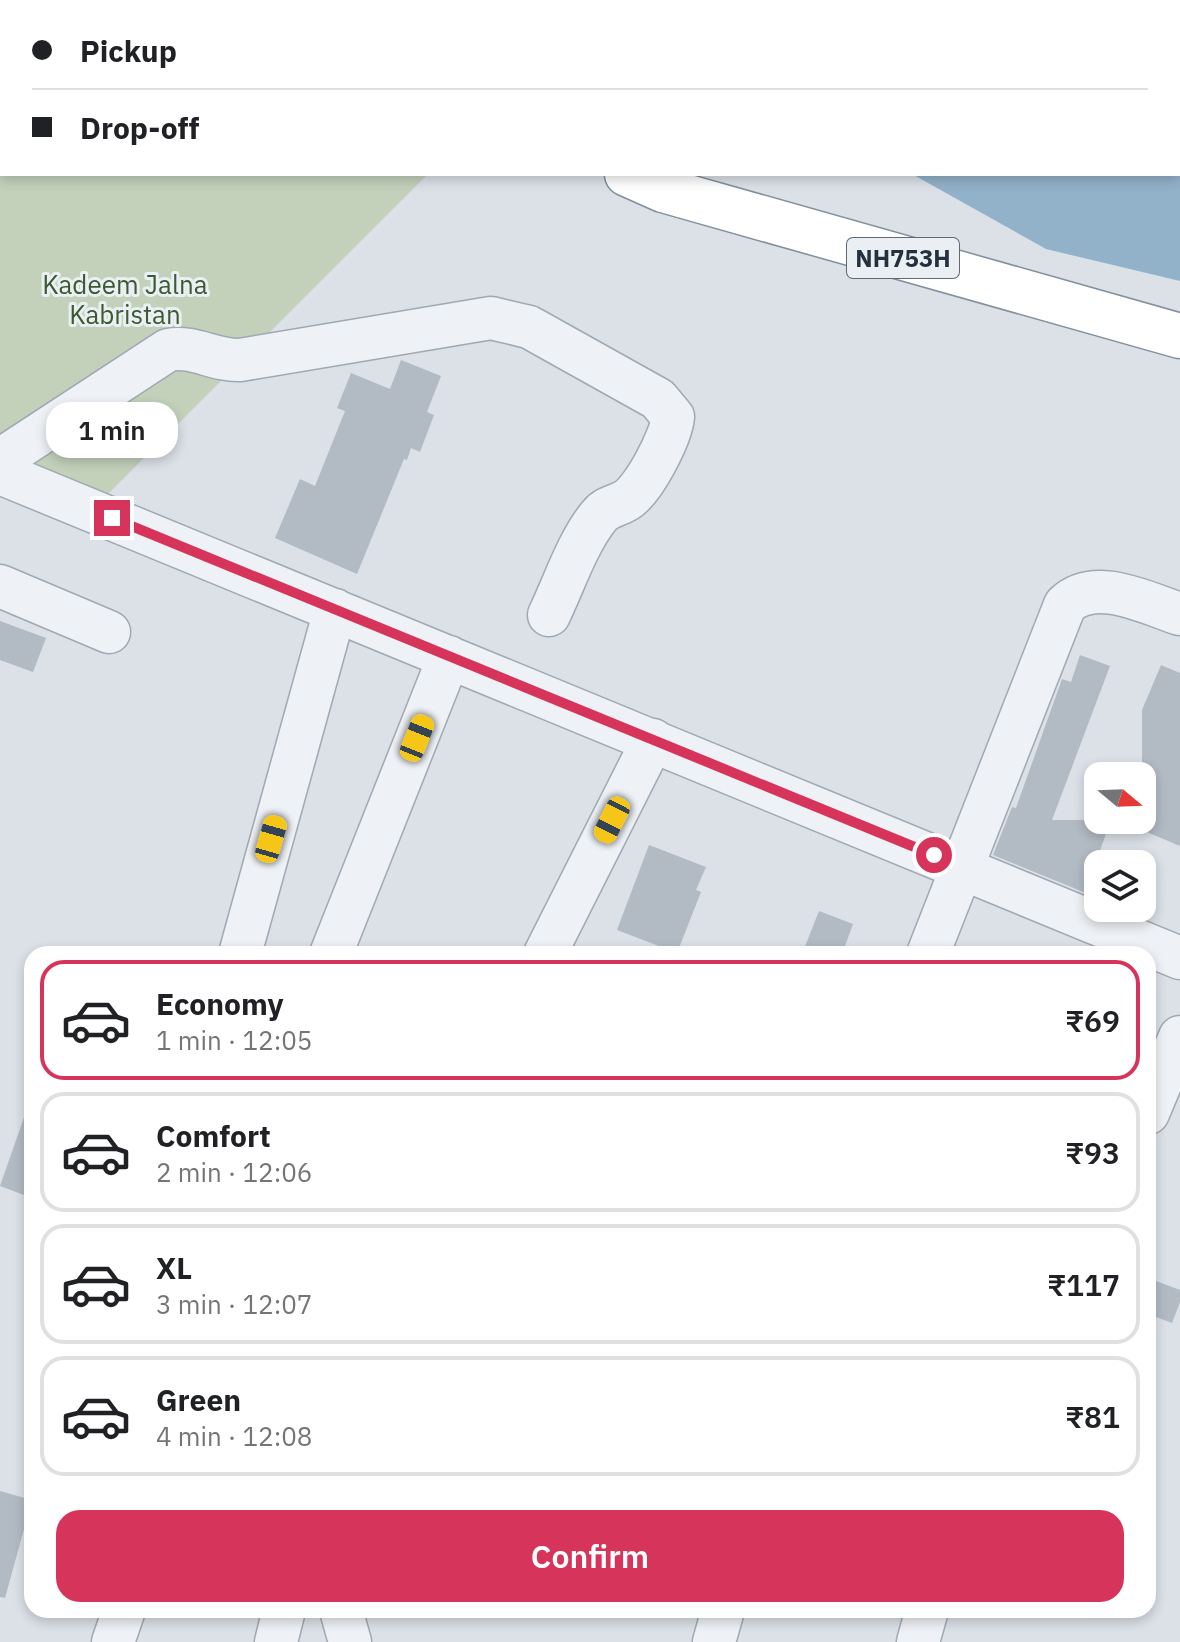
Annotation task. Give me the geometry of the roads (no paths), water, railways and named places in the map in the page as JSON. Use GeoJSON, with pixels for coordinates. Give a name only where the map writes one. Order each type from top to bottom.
{"type":"FeatureCollection","features":[{"type":"Feature","properties":{"kind":"highway","name":"NH753H"},"geometry":{"type":"LineString","coordinates":[[632,176],[663,190],[1180,336]]}},
{"type":"Feature","properties":{"kind":"street"},"geometry":{"type":"LineString","coordinates":[[0,460],[168,350],[190,348],[215,358],[240,360],[491,318],[518,322],[658,399],[673,417],[670,435],[639,488],[626,501],[605,509],[594,522],[549,615]]}},
{"type":"Feature","properties":{"kind":"street"},"geometry":{"type":"LineString","coordinates":[[0,473],[1152,946]]}},
{"type":"Feature","properties":{"kind":"street"},"geometry":{"type":"LineString","coordinates":[[0,586],[109,632]]}},
{"type":"Feature","properties":{"kind":"street"},"geometry":{"type":"LineString","coordinates":[[931,946],[1065,605],[1073,597],[1101,591],[1180,614]]}},
{"type":"Feature","properties":{"kind":"street"},"geometry":{"type":"LineString","coordinates":[[242,946],[335,610]]}},
{"type":"Feature","properties":{"kind":"street"},"geometry":{"type":"LineString","coordinates":[[334,946],[449,657]]}},
{"type":"Feature","properties":{"kind":"street"},"geometry":{"type":"LineString","coordinates":[[549,946],[653,740]]}},
{"type":"Feature","properties":{"kind":"street"},"geometry":{"type":"LineString","coordinates":[[1156,948],[1180,958]]}},
{"type":"Feature","properties":{"kind":"street"},"geometry":{"type":"LineString","coordinates":[[1156,1094],[1180,1037]]}},
{"type":"Feature","properties":{"kind":"street"},"geometry":{"type":"LineString","coordinates":[[113,1642],[121,1618]]}},
{"type":"Feature","properties":{"kind":"street"},"geometry":{"type":"LineString","coordinates":[[276,1642],[282,1618]]}},
{"type":"Feature","properties":{"kind":"street"},"geometry":{"type":"LineString","coordinates":[[343,1618],[350,1642]]}},
{"type":"Feature","properties":{"kind":"street"},"geometry":{"type":"LineString","coordinates":[[714,1642],[721,1618]]}},
{"type":"Feature","properties":{"kind":"street"},"geometry":{"type":"LineString","coordinates":[[918,1642],[925,1618]]}},
{"type":"Feature","properties":{"kind":"water"},"geometry":{"type":"Polygon","coordinates":[[[916,176],[1180,176],[1180,281],[1046,249],[916,176]]]}},
{"type":"Feature","properties":{"kind":"park label","name":"Kadeem Jalna Kabristan"},"geometry":{"type":"Point","coordinates":[125,299]}}]}
